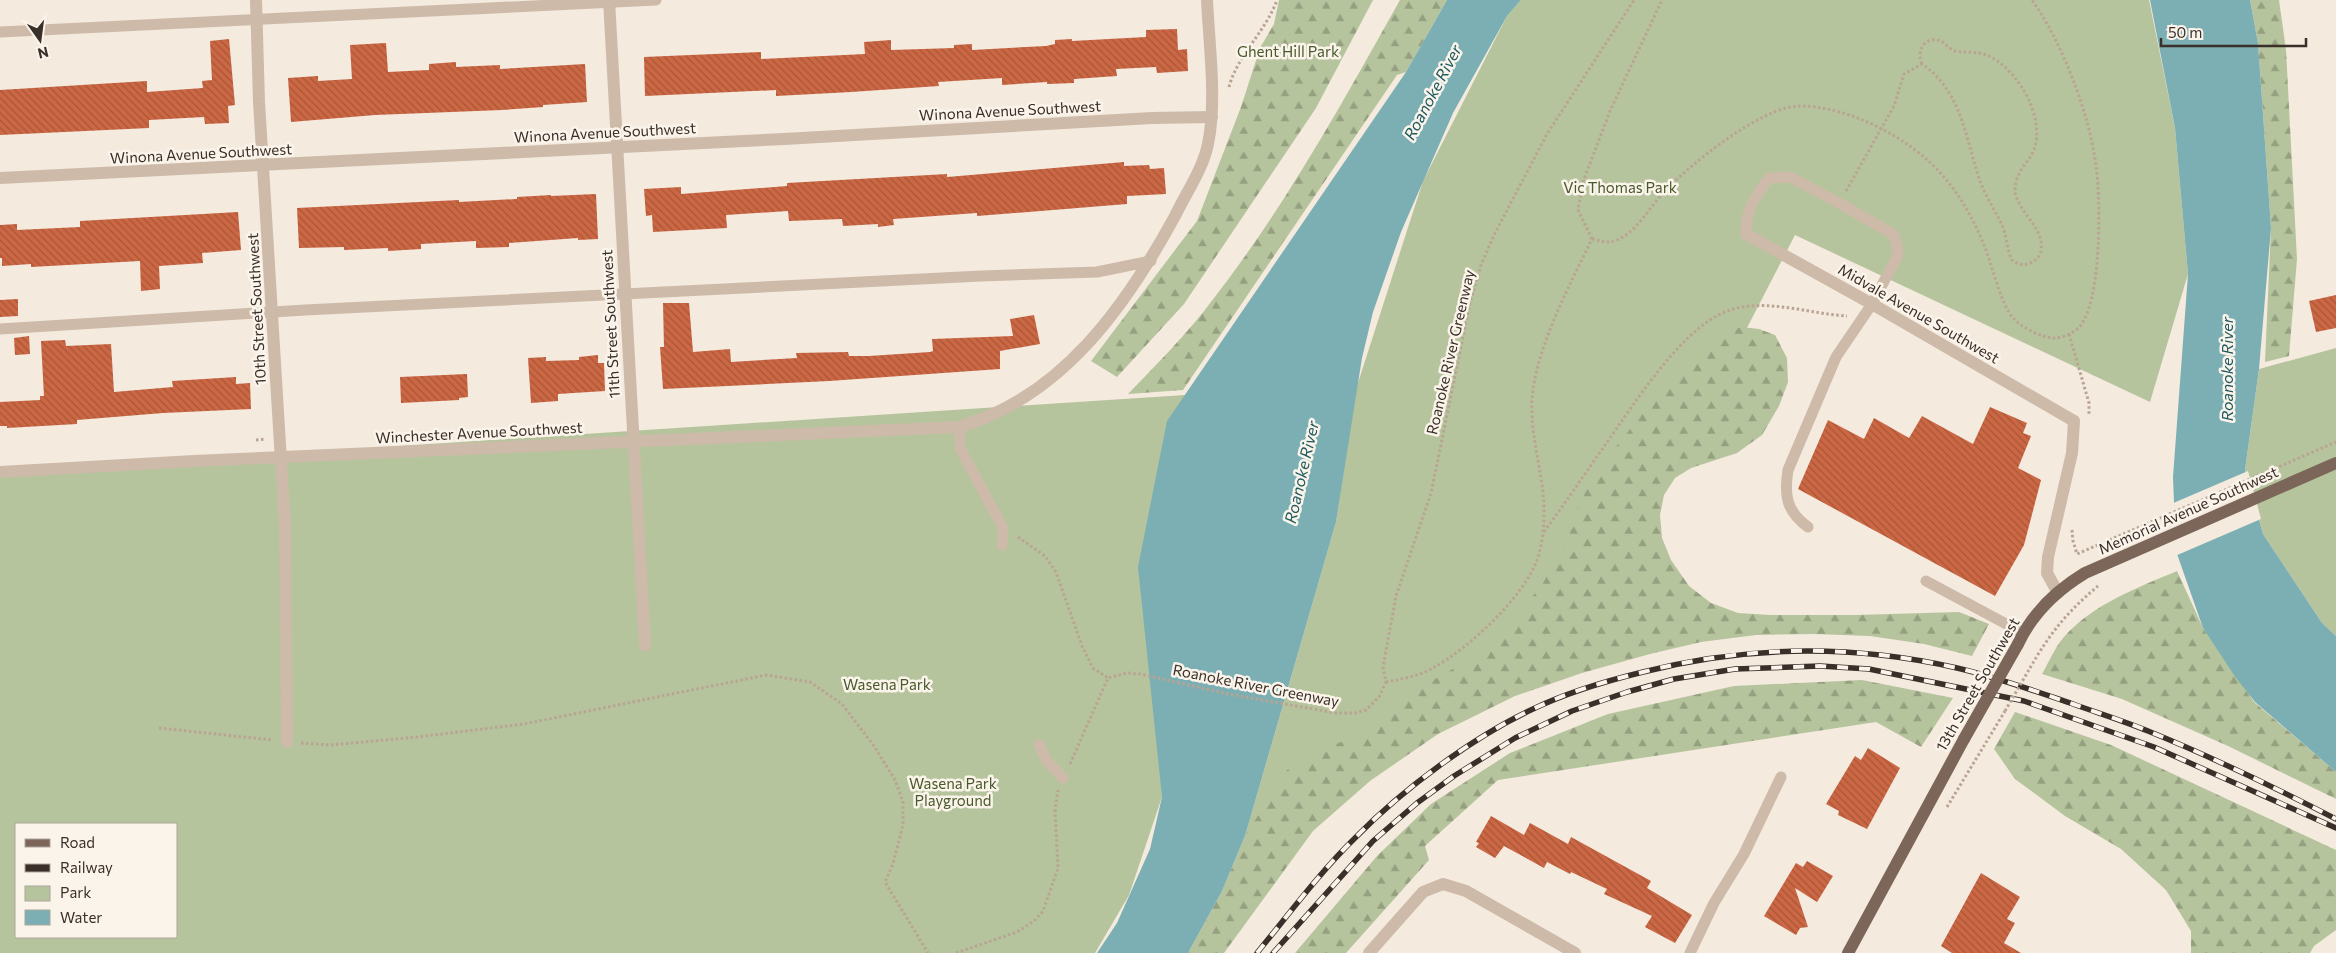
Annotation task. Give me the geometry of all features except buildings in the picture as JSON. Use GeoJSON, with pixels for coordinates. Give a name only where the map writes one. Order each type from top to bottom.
{"type":"FeatureCollection","features":[{"type":"Feature","properties":{"kind":"main road","name":"Memorial Avenue Southwest"},"geometry":{"type":"LineString","coordinates":[[2058,593],[2085,573],[2112,560],[2336,463]]}},
{"type":"Feature","properties":{"kind":"main road","name":"13th Street Southwest"},"geometry":{"type":"LineString","coordinates":[[1848,953],[2020,638],[2035,615],[2058,593]]}},
{"type":"Feature","properties":{"kind":"street","name":"10th Street Southwest"},"geometry":{"type":"LineString","coordinates":[[256,0],[285,526],[287,742]]}},
{"type":"Feature","properties":{"kind":"street","name":"Winchester Avenue Southwest"},"geometry":{"type":"LineString","coordinates":[[0,472],[633,441],[959,428],[1006,410],[1031,394],[1076,355],[1107,323],[1150,261],[1200,167],[1208,145],[1212,118],[1207,0]]}},
{"type":"Feature","properties":{"kind":"street","name":"11th Street Southwest"},"geometry":{"type":"LineString","coordinates":[[609,1],[645,645]]}},
{"type":"Feature","properties":{"kind":"street","name":"Winona Avenue Southwest"},"geometry":{"type":"LineString","coordinates":[[0,178],[617,148],[1142,119],[1212,118]]}},
{"type":"Feature","properties":{"kind":"street","name":"Midvale Avenue Southwest"},"geometry":{"type":"LineString","coordinates":[[1746,234],[1872,304],[2074,421],[2072,453],[2048,558],[2047,573],[2058,593]]}},
{"type":"Feature","properties":{"kind":"street"},"geometry":{"type":"LineString","coordinates":[[1368,953],[1423,892],[1443,884],[1466,891],[1575,953]]}},
{"type":"Feature","properties":{"kind":"lane"},"geometry":{"type":"LineString","coordinates":[[0,32],[656,0]]}},
{"type":"Feature","properties":{"kind":"lane"},"geometry":{"type":"LineString","coordinates":[[1746,234],[1746,217],[1756,197],[1769,178],[1790,177],[1893,234],[1897,244],[1898,255],[1872,304],[1836,357],[1788,470],[1786,484],[1790,510],[1798,520],[1808,527]]}},
{"type":"Feature","properties":{"kind":"lane"},"geometry":{"type":"LineString","coordinates":[[0,328],[981,276],[1074,274],[1097,272],[1150,261]]}},
{"type":"Feature","properties":{"kind":"lane"},"geometry":{"type":"LineString","coordinates":[[959,428],[960,448],[1003,528],[1002,545]]}},
{"type":"Feature","properties":{"kind":"lane"},"geometry":{"type":"LineString","coordinates":[[1926,581],[2020,638]]}},
{"type":"Feature","properties":{"kind":"lane"},"geometry":{"type":"LineString","coordinates":[[1039,744],[1046,760],[1063,778]]}},
{"type":"Feature","properties":{"kind":"lane"},"geometry":{"type":"LineString","coordinates":[[1690,953],[1714,903],[1744,854],[1781,777]]}},
{"type":"Feature","properties":{"kind":"path"},"geometry":{"type":"LineString","coordinates":[[1228,91],[1235,72],[1277,0]]}},
{"type":"Feature","properties":{"kind":"path","name":"Roanoke River Greenway"},"geometry":{"type":"LineString","coordinates":[[1108,678],[1127,673],[1140,674],[1228,694],[1336,713],[1355,713],[1366,710],[1379,697],[1386,682],[1383,668],[1396,596],[1431,493],[1468,312],[1481,265],[1494,232],[1547,134],[1634,0]]}},
{"type":"Feature","properties":{"kind":"path"},"geometry":{"type":"LineString","coordinates":[[1386,682],[1409,678],[1433,668],[1458,651],[1496,618],[1513,600],[1527,580],[1537,560],[1543,533],[1543,504],[1533,422],[1533,389],[1538,367],[1551,330],[1592,239],[1578,210],[1582,182],[1610,112],[1662,0]]}},
{"type":"Feature","properties":{"kind":"path"},"geometry":{"type":"LineString","coordinates":[[2032,0],[2053,36],[2070,74],[2086,117],[2095,158],[2098,211],[2094,292],[2082,323],[2069,334]]}},
{"type":"Feature","properties":{"kind":"path"},"geometry":{"type":"LineString","coordinates":[[1931,40],[1936,40],[1953,50],[1989,56],[2008,70],[2024,90],[2036,121],[2036,141],[2030,156],[2018,176],[2015,191],[2022,207],[2038,230],[2042,248],[2040,255],[2030,264],[2023,266],[2012,260],[2001,223],[1978,175],[1965,128],[1953,98],[1941,80],[1922,64],[1920,55],[1922,46],[1931,40]]}},
{"type":"Feature","properties":{"kind":"path"},"geometry":{"type":"LineString","coordinates":[[1839,203],[1896,101],[1904,74],[1922,64]]}},
{"type":"Feature","properties":{"kind":"path"},"geometry":{"type":"LineString","coordinates":[[1543,533],[1647,384],[1677,350],[1716,316],[1730,310],[1764,306],[1848,316]]}},
{"type":"Feature","properties":{"kind":"path"},"geometry":{"type":"LineString","coordinates":[[2105,542],[2336,442]]}},
{"type":"Feature","properties":{"kind":"path"},"geometry":{"type":"LineString","coordinates":[[956,953],[1017,932],[1034,922],[1043,912],[1058,868],[1055,810],[1058,788],[1097,708],[1108,678],[1093,668],[1082,646],[1056,572],[1045,556],[1035,547],[1003,528]]}},
{"type":"Feature","properties":{"kind":"path"},"geometry":{"type":"LineString","coordinates":[[2005,711],[2054,628],[2081,600],[2106,582]]}},
{"type":"Feature","properties":{"kind":"path"},"geometry":{"type":"LineString","coordinates":[[158,728],[331,745],[524,724],[766,675],[810,682],[842,704],[874,746],[895,780],[903,802],[903,825],[893,864],[885,882],[928,953]]}},
{"type":"Feature","properties":{"kind":"green space","name":"Ghent Hill Park"},"geometry":{"type":"Polygon","coordinates":[[[1279,0],[1373,0],[1316,108],[1184,304],[1117,377],[1091,361],[1197,221],[1241,107],[1260,48],[1274,24],[1279,0]]]}},
{"type":"Feature","properties":{"kind":"green space"},"geometry":{"type":"Polygon","coordinates":[[[1400,0],[1447,0],[1406,72],[1397,75],[1183,390],[1128,394],[1194,323],[1265,227],[1313,152],[1400,0]]]}},
{"type":"Feature","properties":{"kind":"green space","name":"Vic Thomas Park"},"geometry":{"type":"Polygon","coordinates":[[[1521,0],[2149,0],[2175,128],[2188,274],[2150,402],[1795,235],[1603,606],[1245,836],[1336,522],[1356,389],[1423,181],[1507,16],[1521,0]]]}},
{"type":"Feature","properties":{"kind":"green space"},"geometry":{"type":"Polygon","coordinates":[[[2250,0],[2279,0],[2286,50],[2297,259],[2289,356],[2265,362],[2271,228],[2258,43],[2250,0]]]}},
{"type":"Feature","properties":{"kind":"green space"},"geometry":{"type":"Polygon","coordinates":[[[1741,327],[1759,329],[1775,335],[1787,358],[1788,382],[1779,406],[1762,435],[1737,453],[1691,468],[1675,478],[1664,495],[1660,515],[1662,538],[1671,560],[1689,586],[1711,603],[1738,613],[1856,615],[1959,612],[1989,624],[1972,656],[1924,644],[1870,636],[1814,634],[1756,635],[1701,642],[1650,654],[1582,673],[1515,696],[1438,734],[1370,781],[1313,831],[1224,953],[1188,953],[1222,891],[1245,836],[1287,770],[1316,750],[1367,734],[1387,717],[1396,700],[1411,689],[1440,677],[1476,654],[1509,625],[1542,585],[1568,538],[1579,502],[1615,448],[1648,407],[1719,335],[1741,327]]]}},
{"type":"Feature","properties":{"kind":"green space"},"geometry":{"type":"Polygon","coordinates":[[[2336,348],[2336,636],[2322,623],[2263,534],[2245,470],[2259,369],[2336,348]]]}},
{"type":"Feature","properties":{"kind":"green space","name":"Wasena Park"},"geometry":{"type":"Polygon","coordinates":[[[1185,395],[1150,507],[1162,797],[1129,895],[1095,953],[0,953],[0,472],[1185,395]]]}},
{"type":"Feature","properties":{"kind":"green space"},"geometry":{"type":"Polygon","coordinates":[[[2177,571],[2203,628],[2254,702],[2336,772],[2336,799],[2228,746],[2122,699],[2042,674],[2064,637],[2088,615],[2116,598],[2177,571]]]}},
{"type":"Feature","properties":{"kind":"green space"},"geometry":{"type":"Polygon","coordinates":[[[1862,680],[1953,698],[1921,747],[1876,722],[1498,780],[1425,846],[1429,860],[1346,953],[1295,953],[1377,856],[1431,804],[1510,753],[1608,714],[1734,686],[1862,680]]]}},
{"type":"Feature","properties":{"kind":"green space"},"geometry":{"type":"Polygon","coordinates":[[[2015,712],[2111,745],[2336,850],[2336,930],[2314,946],[2310,953],[2191,953],[2191,931],[2166,890],[2121,849],[2065,816],[2015,779],[1994,749],[2015,712]]]}},
{"type":"Feature","properties":{"kind":"water","name":"Roanoke River"},"geometry":{"type":"Polygon","coordinates":[[[1447,0],[1521,0],[1507,16],[1453,113],[1401,232],[1373,312],[1362,358],[1336,522],[1245,836],[1222,891],[1188,953],[1097,953],[1117,923],[1150,849],[1162,797],[1138,567],[1167,421],[1406,72],[1447,0]]]}},
{"type":"Feature","properties":{"kind":"water","name":"Roanoke River"},"geometry":{"type":"Polygon","coordinates":[[[2150,0],[2250,0],[2258,43],[2271,228],[2259,369],[2245,470],[2263,534],[2322,623],[2336,636],[2336,772],[2255,702],[2236,678],[2203,628],[2176,551],[2173,477],[2188,274],[2175,128],[2150,0]]]}},
{"type":"Feature","properties":{"kind":"pier"},"geometry":{"type":"Polygon","coordinates":[[[2248,471],[2261,519],[2175,556],[2171,504],[2248,471]]]}},
{"type":"Feature","properties":{"kind":"railway"},"geometry":{"type":"LineString","coordinates":[[1257,953],[1343,850],[1395,801],[1463,749],[1510,721],[1560,697],[1643,672],[1722,657],[1800,651],[1839,652],[1917,660],[1957,668],[2030,689],[2148,731],[2196,751],[2336,819]]}},
{"type":"Feature","properties":{"kind":"railway"},"geometry":{"type":"LineString","coordinates":[[1273,953],[1373,841],[1417,803],[1454,776],[1515,738],[1572,711],[1627,692],[1674,679],[1735,669],[1820,666],[1869,669],[2024,701],[2154,747],[2336,828]]}},
{"type":"Feature","properties":{"kind":"park label","name":"Wasena Park Playground"},"geometry":{"type":"Point","coordinates":[953,792]}}]}
